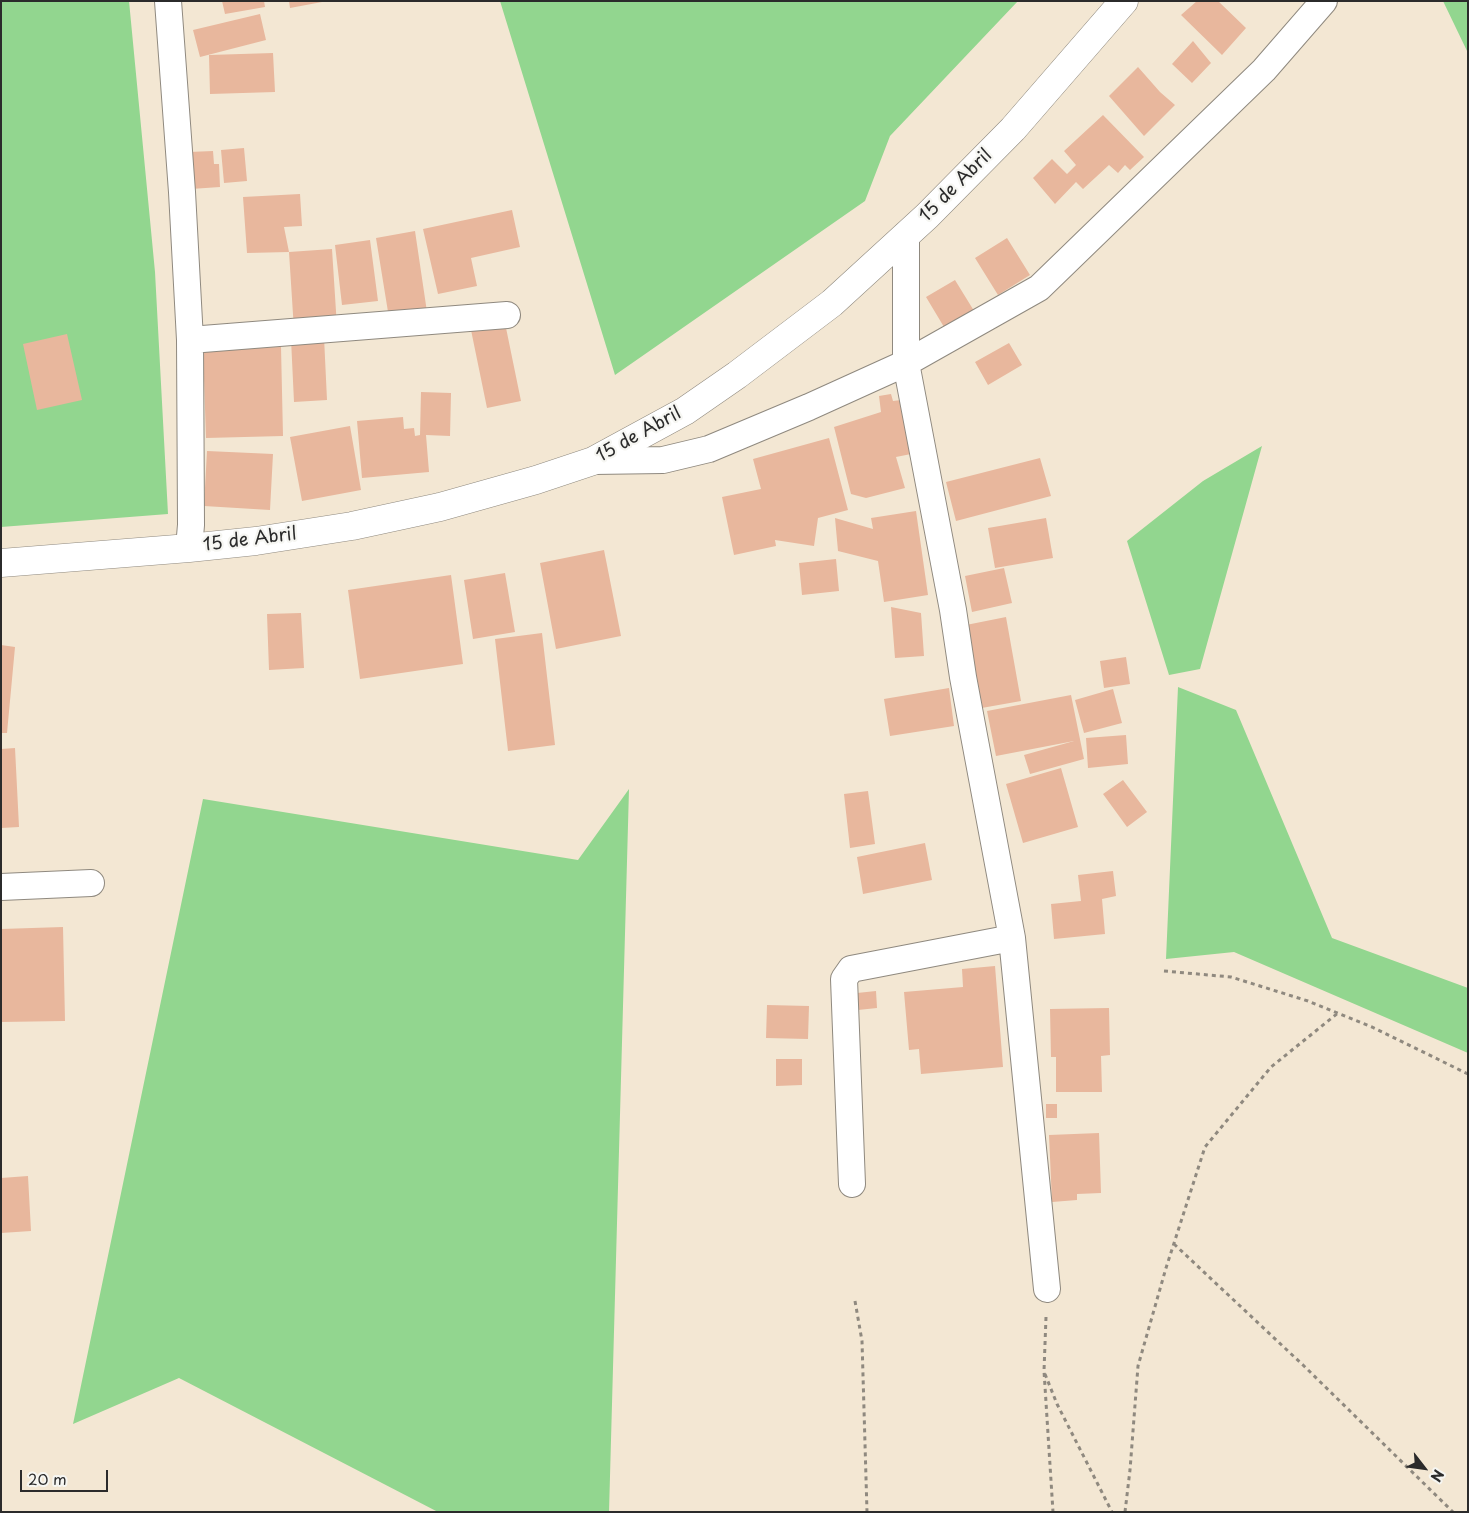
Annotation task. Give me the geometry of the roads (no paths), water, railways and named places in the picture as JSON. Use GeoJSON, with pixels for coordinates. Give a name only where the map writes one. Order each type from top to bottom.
{"type":"FeatureCollection","features":[{"type":"Feature","properties":{"kind":"main road","name":"15 de Abril"},"geometry":{"type":"LineString","coordinates":[[1,563],[256,541],[352,526],[440,507],[536,480],[593,461],[685,411],[737,375],[832,303],[906,235],[1013,129],[1124,1]]}},
{"type":"Feature","properties":{"kind":"street"},"geometry":{"type":"LineString","coordinates":[[168,1],[182,192],[190,340],[191,525],[189,548]]}},
{"type":"Feature","properties":{"kind":"street"},"geometry":{"type":"LineString","coordinates":[[593,461],[664,460],[709,449],[809,407],[906,363],[1039,288],[1264,70],[1324,1]]}},
{"type":"Feature","properties":{"kind":"street"},"geometry":{"type":"LineString","coordinates":[[906,235],[906,363],[1012,938],[1047,1289]]}},
{"type":"Feature","properties":{"kind":"street"},"geometry":{"type":"LineString","coordinates":[[190,340],[507,315]]}},
{"type":"Feature","properties":{"kind":"street"},"geometry":{"type":"LineString","coordinates":[[1,888],[91,883]]}},
{"type":"Feature","properties":{"kind":"street"},"geometry":{"type":"LineString","coordinates":[[852,1184],[844,979],[851,969],[1012,938]]}}]}
